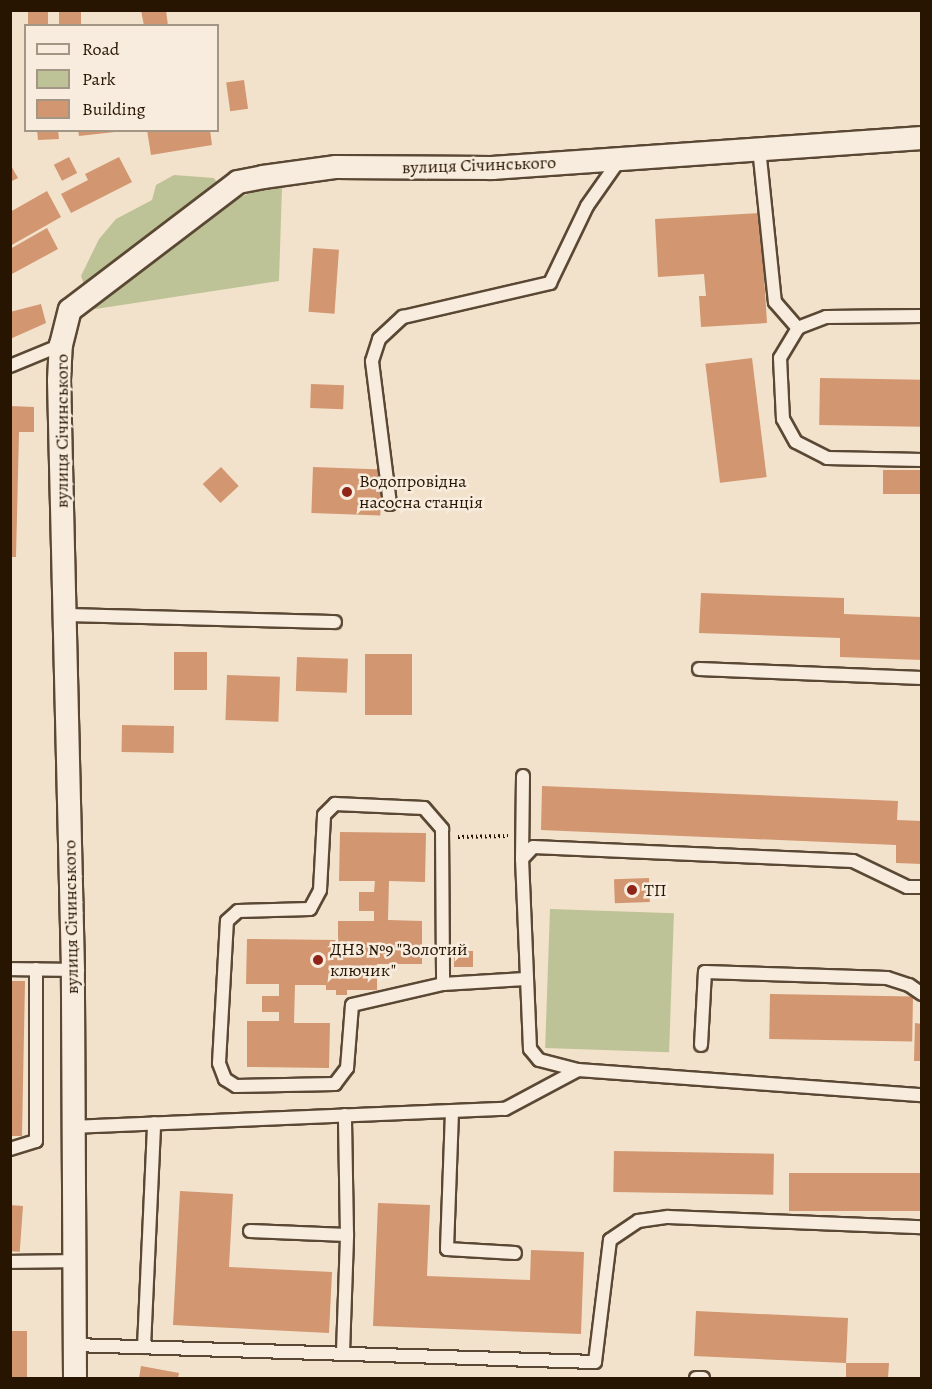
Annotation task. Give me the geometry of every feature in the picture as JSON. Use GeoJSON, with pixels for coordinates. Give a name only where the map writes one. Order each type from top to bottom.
{"type":"FeatureCollection","features":[{"type":"Feature","properties":{"kind":"street","name":"вулиця Січинського"},"geometry":{"type":"LineString","coordinates":[[75,1378],[75,1261],[71,1127],[73,970],[64,615],[61,345],[70,310],[238,182],[336,167],[492,168],[622,156],[921,138]]}},
{"type":"Feature","properties":{"kind":"lane"},"geometry":{"type":"LineString","coordinates":[[759,148],[775,302],[798,328]]}},
{"type":"Feature","properties":{"kind":"lane"},"geometry":{"type":"LineString","coordinates":[[390,504],[372,362],[379,339],[403,318],[550,283],[588,206],[622,156]]}},
{"type":"Feature","properties":{"kind":"lane"},"geometry":{"type":"LineString","coordinates":[[921,316],[826,317],[798,328],[780,358],[783,419],[796,442],[827,458],[921,460]]}},
{"type":"Feature","properties":{"kind":"lane"},"geometry":{"type":"LineString","coordinates":[[10,366],[61,345]]}},
{"type":"Feature","properties":{"kind":"lane"},"geometry":{"type":"LineString","coordinates":[[64,615],[335,622]]}},
{"type":"Feature","properties":{"kind":"lane"},"geometry":{"type":"LineString","coordinates":[[699,669],[921,678]]}},
{"type":"Feature","properties":{"kind":"lane"},"geometry":{"type":"LineString","coordinates":[[523,776],[522,859],[525,979],[530,1050],[540,1060],[578,1070],[921,1095]]}},
{"type":"Feature","properties":{"kind":"lane"},"geometry":{"type":"LineString","coordinates":[[443,984],[442,829],[424,808],[330,806],[324,815],[320,890],[315,904],[296,911],[238,911],[226,921],[220,1071],[230,1083],[243,1087],[335,1084],[347,1068],[352,1005],[443,984],[525,979]]}},
{"type":"Feature","properties":{"kind":"lane"},"geometry":{"type":"LineString","coordinates":[[522,859],[533,847],[853,861],[907,887],[921,887]]}},
{"type":"Feature","properties":{"kind":"lane"},"geometry":{"type":"LineString","coordinates":[[10,969],[73,970]]}},
{"type":"Feature","properties":{"kind":"lane"},"geometry":{"type":"LineString","coordinates":[[10,1149],[36,1142],[36,969]]}},
{"type":"Feature","properties":{"kind":"lane"},"geometry":{"type":"LineString","coordinates":[[701,1045],[705,972],[887,978],[921,994]]}},
{"type":"Feature","properties":{"kind":"lane"},"geometry":{"type":"LineString","coordinates":[[71,1127],[505,1109],[578,1070]]}},
{"type":"Feature","properties":{"kind":"lane"},"geometry":{"type":"LineString","coordinates":[[452,1112],[447,1249],[516,1253]]}},
{"type":"Feature","properties":{"kind":"lane"},"geometry":{"type":"LineString","coordinates":[[343,1352],[347,1235],[345,1115]]}},
{"type":"Feature","properties":{"kind":"lane"},"geometry":{"type":"LineString","coordinates":[[144,1347],[154,1124]]}},
{"type":"Feature","properties":{"kind":"lane"},"geometry":{"type":"LineString","coordinates":[[74,1345],[595,1362],[610,1240],[625,1227],[653,1217],[921,1227]]}},
{"type":"Feature","properties":{"kind":"lane"},"geometry":{"type":"LineString","coordinates":[[250,1231],[347,1235]]}},
{"type":"Feature","properties":{"kind":"lane"},"geometry":{"type":"LineString","coordinates":[[10,1262],[75,1261]]}},
{"type":"Feature","properties":{"kind":"lane"},"geometry":{"type":"LineString","coordinates":[[696,1378],[703,1378]]}},
{"type":"Feature","properties":{"kind":"path"},"geometry":{"type":"LineString","coordinates":[[442,837],[522,836]]}},
{"type":"Feature","properties":{"kind":"green space"},"geometry":{"type":"Polygon","coordinates":[[[174,175],[214,178],[219,186],[85,287],[81,276],[99,239],[116,219],[152,200],[156,185],[174,175]]]}},
{"type":"Feature","properties":{"kind":"green space"},"geometry":{"type":"Polygon","coordinates":[[[282,187],[279,281],[89,310],[81,315],[140,273],[209,211],[262,188],[282,187]]]}},
{"type":"Feature","properties":{"kind":"green space"},"geometry":{"type":"Polygon","coordinates":[[[550,909],[674,913],[669,1052],[545,1048],[550,909]]]}},
{"type":"Feature","properties":{"kind":"building"},"geometry":{"type":"Polygon","coordinates":[[[28,10],[48,10],[48,24],[28,24],[28,10]]]}},
{"type":"Feature","properties":{"kind":"building"},"geometry":{"type":"Polygon","coordinates":[[[59,10],[81,10],[81,24],[59,24],[59,10]]]}},
{"type":"Feature","properties":{"kind":"building"},"geometry":{"type":"Polygon","coordinates":[[[141,10],[166,10],[168,24],[144,24],[141,10]]]}},
{"type":"Feature","properties":{"kind":"building"},"geometry":{"type":"Polygon","coordinates":[[[244,80],[248,109],[230,111],[226,83],[244,80]]]}},
{"type":"Feature","properties":{"kind":"building"},"geometry":{"type":"Polygon","coordinates":[[[37,132],[58,132],[59,139],[38,140],[37,132]]]}},
{"type":"Feature","properties":{"kind":"building"},"geometry":{"type":"Polygon","coordinates":[[[78,132],[115,132],[79,136],[78,132]]]}},
{"type":"Feature","properties":{"kind":"building"},"geometry":{"type":"Polygon","coordinates":[[[147,132],[210,132],[212,145],[151,155],[147,132]]]}},
{"type":"Feature","properties":{"kind":"building"},"geometry":{"type":"Polygon","coordinates":[[[69,157],[77,173],[62,181],[54,165],[69,157]]]}},
{"type":"Feature","properties":{"kind":"building"},"geometry":{"type":"Polygon","coordinates":[[[119,157],[132,182],[71,213],[61,194],[88,180],[85,174],[119,157]]]}},
{"type":"Feature","properties":{"kind":"building"},"geometry":{"type":"Polygon","coordinates":[[[10,164],[18,178],[10,182],[10,164]]]}},
{"type":"Feature","properties":{"kind":"building"},"geometry":{"type":"Polygon","coordinates":[[[47,191],[61,217],[10,246],[10,212],[47,191]]]}},
{"type":"Feature","properties":{"kind":"building"},"geometry":{"type":"Polygon","coordinates":[[[760,213],[767,323],[701,327],[699,296],[706,296],[704,274],[658,277],[655,219],[760,213]]]}},
{"type":"Feature","properties":{"kind":"building"},"geometry":{"type":"Polygon","coordinates":[[[47,228],[58,249],[10,275],[10,249],[47,228]]]}},
{"type":"Feature","properties":{"kind":"building"},"geometry":{"type":"Polygon","coordinates":[[[313,248],[339,250],[334,314],[309,312],[313,248]]]}},
{"type":"Feature","properties":{"kind":"building"},"geometry":{"type":"Polygon","coordinates":[[[41,304],[46,323],[10,339],[10,312],[41,304]]]}},
{"type":"Feature","properties":{"kind":"building"},"geometry":{"type":"Polygon","coordinates":[[[752,358],[767,477],[720,483],[705,364],[752,358]]]}},
{"type":"Feature","properties":{"kind":"building"},"geometry":{"type":"Polygon","coordinates":[[[820,378],[922,380],[921,427],[819,425],[820,378]]]}},
{"type":"Feature","properties":{"kind":"building"},"geometry":{"type":"Polygon","coordinates":[[[311,384],[344,385],[343,409],[310,408],[311,384]]]}},
{"type":"Feature","properties":{"kind":"building"},"geometry":{"type":"Polygon","coordinates":[[[10,406],[34,407],[34,432],[19,432],[16,557],[10,557],[10,406]]]}},
{"type":"Feature","properties":{"kind":"building"},"geometry":{"type":"Polygon","coordinates":[[[221,467],[239,486],[220,503],[203,484],[221,467]]]}},
{"type":"Feature","properties":{"kind":"building","name":"Водопровідна насосна станція"},"geometry":{"type":"Polygon","coordinates":[[[313,467],[382,469],[380,515],[311,513],[313,467]]]}},
{"type":"Feature","properties":{"kind":"building"},"geometry":{"type":"Polygon","coordinates":[[[883,470],[922,470],[922,494],[883,494],[883,470]]]}},
{"type":"Feature","properties":{"kind":"building"},"geometry":{"type":"Polygon","coordinates":[[[701,593],[844,598],[844,614],[922,617],[922,660],[840,657],[840,638],[699,633],[701,593]]]}},
{"type":"Feature","properties":{"kind":"building"},"geometry":{"type":"Polygon","coordinates":[[[174,652],[207,652],[207,690],[174,690],[174,652]]]}},
{"type":"Feature","properties":{"kind":"building"},"geometry":{"type":"Polygon","coordinates":[[[365,654],[412,654],[412,715],[365,715],[365,654]]]}},
{"type":"Feature","properties":{"kind":"building"},"geometry":{"type":"Polygon","coordinates":[[[297,657],[348,659],[347,693],[296,691],[297,657]]]}},
{"type":"Feature","properties":{"kind":"building"},"geometry":{"type":"Polygon","coordinates":[[[227,675],[280,677],[278,722],[225,720],[227,675]]]}},
{"type":"Feature","properties":{"kind":"building"},"geometry":{"type":"Polygon","coordinates":[[[122,725],[174,726],[174,753],[122,752],[122,725]]]}},
{"type":"Feature","properties":{"kind":"building"},"geometry":{"type":"Polygon","coordinates":[[[542,786],[898,801],[897,820],[922,821],[922,864],[896,863],[896,845],[541,830],[542,786]]]}},
{"type":"Feature","properties":{"kind":"building"},"geometry":{"type":"Polygon","coordinates":[[[340,832],[426,833],[425,882],[389,881],[388,920],[422,921],[422,964],[377,964],[377,990],[347,990],[347,995],[336,995],[336,990],[326,990],[326,985],[295,985],[294,1023],[330,1023],[329,1068],[247,1067],[247,1021],[279,1021],[279,1012],[262,1012],[262,996],[279,996],[279,984],[246,984],[247,939],[338,940],[338,921],[374,921],[374,911],[359,911],[359,892],[374,892],[375,881],[339,881],[340,832]]]}},
{"type":"Feature","properties":{"kind":"building","name":"ТП"},"geometry":{"type":"Polygon","coordinates":[[[649,878],[650,902],[615,903],[614,879],[649,878]]]}},
{"type":"Feature","properties":{"kind":"building"},"geometry":{"type":"Polygon","coordinates":[[[454,951],[473,951],[473,967],[454,967],[454,951]]]}},
{"type":"Feature","properties":{"kind":"building"},"geometry":{"type":"Polygon","coordinates":[[[10,981],[25,981],[22,1136],[10,1136],[10,981]]]}},
{"type":"Feature","properties":{"kind":"building"},"geometry":{"type":"Polygon","coordinates":[[[770,994],[913,996],[912,1041],[769,1039],[770,994]]]}},
{"type":"Feature","properties":{"kind":"building"},"geometry":{"type":"Polygon","coordinates":[[[915,1023],[922,1024],[922,1061],[914,1061],[915,1023]]]}},
{"type":"Feature","properties":{"kind":"building"},"geometry":{"type":"Polygon","coordinates":[[[614,1151],[774,1154],[773,1195],[613,1192],[614,1151]]]}},
{"type":"Feature","properties":{"kind":"building"},"geometry":{"type":"Polygon","coordinates":[[[789,1173],[922,1173],[922,1211],[789,1211],[789,1173]]]}},
{"type":"Feature","properties":{"kind":"building"},"geometry":{"type":"Polygon","coordinates":[[[180,1191],[233,1194],[229,1267],[332,1272],[329,1333],[173,1325],[180,1191]]]}},
{"type":"Feature","properties":{"kind":"building"},"geometry":{"type":"Polygon","coordinates":[[[378,1203],[430,1205],[427,1276],[530,1280],[531,1250],[584,1252],[581,1334],[373,1326],[378,1203]]]}},
{"type":"Feature","properties":{"kind":"building"},"geometry":{"type":"Polygon","coordinates":[[[10,1205],[23,1206],[20,1252],[10,1251],[10,1205]]]}},
{"type":"Feature","properties":{"kind":"building"},"geometry":{"type":"Polygon","coordinates":[[[696,1311],[848,1318],[846,1363],[694,1356],[696,1311]]]}},
{"type":"Feature","properties":{"kind":"building"},"geometry":{"type":"Polygon","coordinates":[[[10,1331],[27,1331],[27,1378],[10,1378],[10,1331]]]}},
{"type":"Feature","properties":{"kind":"building"},"geometry":{"type":"Polygon","coordinates":[[[846,1363],[889,1363],[888,1378],[846,1378],[846,1363]]]}},
{"type":"Feature","properties":{"kind":"building"},"geometry":{"type":"Polygon","coordinates":[[[141,1366],[179,1373],[178,1378],[139,1378],[141,1366]]]}},
{"type":"Feature","properties":{"kind":"place","name":"Водопровідна насосна станція"},"geometry":{"type":"Point","coordinates":[347,492]}},
{"type":"Feature","properties":{"kind":"place","name":"ТП"},"geometry":{"type":"Point","coordinates":[632,890]}},
{"type":"Feature","properties":{"kind":"place","name":"ДНЗ №9 \"Золотий ключик\""},"geometry":{"type":"Point","coordinates":[318,960]}}]}
